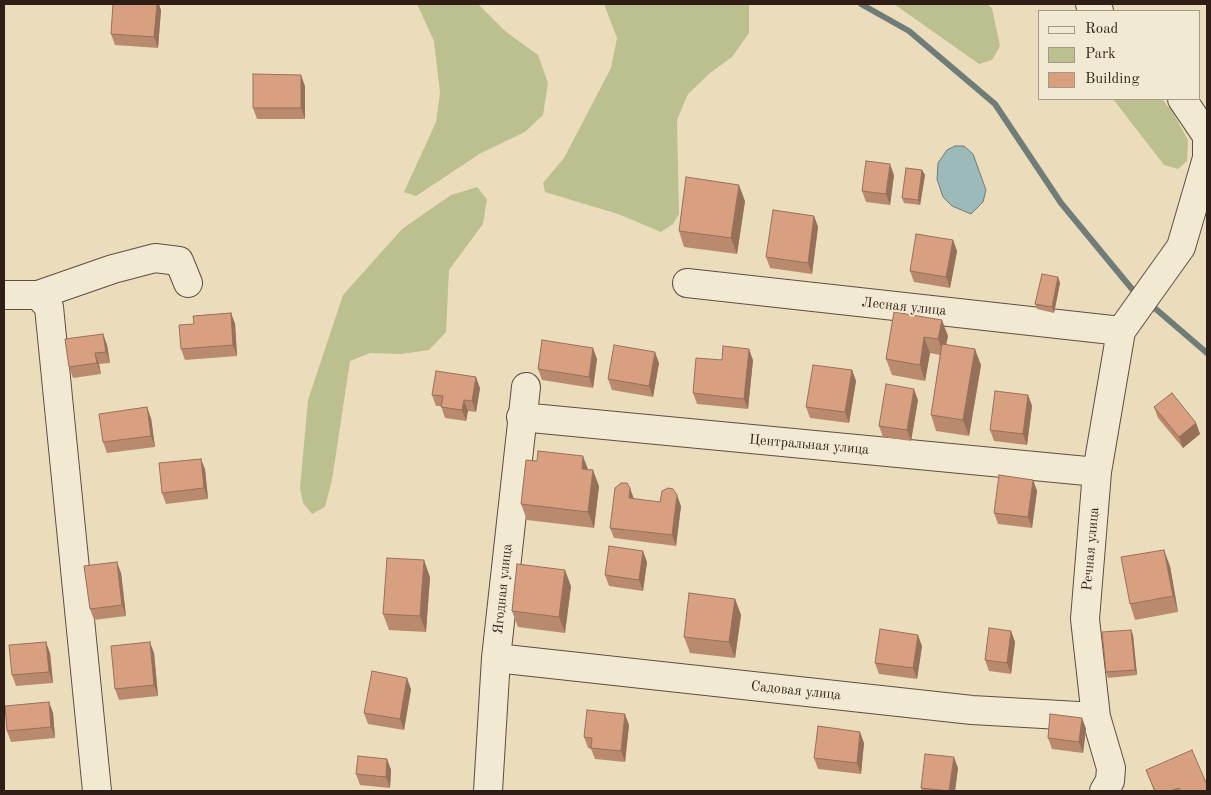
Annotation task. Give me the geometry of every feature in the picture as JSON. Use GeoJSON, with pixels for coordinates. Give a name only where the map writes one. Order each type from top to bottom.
{"type":"FeatureCollection","features":[{"type":"Feature","properties":{"kind":"street"},"geometry":{"type":"LineString","coordinates":[[1121,331],[1182,247],[1207,158],[1207,136],[1183,100]]}},
{"type":"Feature","properties":{"kind":"street"},"geometry":{"type":"LineString","coordinates":[[4,296],[38,296],[113,269],[155,258],[180,261],[188,283]]}},
{"type":"Feature","properties":{"kind":"street","name":"Лесная улица"},"geometry":{"type":"LineString","coordinates":[[687,283],[1121,331]]}},
{"type":"Feature","properties":{"kind":"street"},"geometry":{"type":"LineString","coordinates":[[38,296],[49,307],[96,791]]}},
{"type":"Feature","properties":{"kind":"street","name":"Речная улица"},"geometry":{"type":"LineString","coordinates":[[1108,779],[1096,717],[1085,619],[1097,472],[1121,331]]}},
{"type":"Feature","properties":{"kind":"street","name":"Ягодная улица"},"geometry":{"type":"LineString","coordinates":[[488,791],[496,658],[521,417],[526,387]]}},
{"type":"Feature","properties":{"kind":"street","name":"Центральная улица"},"geometry":{"type":"LineString","coordinates":[[521,417],[1097,472]]}},
{"type":"Feature","properties":{"kind":"street","name":"Садовая улица"},"geometry":{"type":"LineString","coordinates":[[496,658],[972,710],[1096,717]]}},
{"type":"Feature","properties":{"kind":"green space"},"geometry":{"type":"Polygon","coordinates":[[[417,4],[478,4],[505,31],[538,55],[548,83],[543,115],[525,132],[481,153],[416,196],[404,192],[436,122],[440,93],[434,41],[417,4]]]}},
{"type":"Feature","properties":{"kind":"green space"},"geometry":{"type":"Polygon","coordinates":[[[604,4],[749,4],[749,33],[732,57],[710,73],[688,94],[677,120],[679,214],[673,224],[661,232],[618,214],[545,192],[543,183],[564,158],[611,68],[617,38],[604,4]]]}},
{"type":"Feature","properties":{"kind":"green space"},"geometry":{"type":"Polygon","coordinates":[[[894,4],[987,4],[992,8],[1000,46],[992,60],[979,64],[894,4]]]}},
{"type":"Feature","properties":{"kind":"green space"},"geometry":{"type":"Polygon","coordinates":[[[1114,100],[1163,100],[1172,111],[1188,140],[1187,161],[1178,169],[1164,165],[1114,100]]]}},
{"type":"Feature","properties":{"kind":"green space"},"geometry":{"type":"Polygon","coordinates":[[[477,187],[487,199],[483,224],[449,270],[446,332],[429,350],[401,354],[370,353],[350,361],[332,480],[325,507],[312,514],[303,503],[300,488],[308,400],[343,295],[402,229],[451,195],[477,187]]]}},
{"type":"Feature","properties":{"kind":"water"},"geometry":{"type":"Polygon","coordinates":[[[955,146],[964,146],[973,154],[986,190],[983,202],[971,214],[952,206],[943,197],[937,179],[938,163],[947,150],[955,146]]]}},
{"type":"Feature","properties":{"kind":"building"},"geometry":{"type":"Polygon","coordinates":[[[113,4],[157,4],[154,37],[111,34],[113,4]]]}},
{"type":"Feature","properties":{"kind":"building"},"geometry":{"type":"Polygon","coordinates":[[[253,74],[301,75],[301,108],[253,108],[253,74]]]}},
{"type":"Feature","properties":{"kind":"building"},"geometry":{"type":"Polygon","coordinates":[[[866,161],[890,164],[886,194],[862,191],[866,161]]]}},
{"type":"Feature","properties":{"kind":"building"},"geometry":{"type":"Polygon","coordinates":[[[906,168],[922,170],[918,200],[902,198],[906,168]]]}},
{"type":"Feature","properties":{"kind":"building"},"geometry":{"type":"Polygon","coordinates":[[[686,177],[739,185],[731,238],[679,231],[686,177]]]}},
{"type":"Feature","properties":{"kind":"building"},"geometry":{"type":"Polygon","coordinates":[[[773,210],[814,216],[808,263],[766,257],[773,210]]]}},
{"type":"Feature","properties":{"kind":"building"},"geometry":{"type":"Polygon","coordinates":[[[916,234],[953,240],[946,277],[910,271],[916,234]]]}},
{"type":"Feature","properties":{"kind":"building"},"geometry":{"type":"Polygon","coordinates":[[[1042,274],[1058,277],[1052,307],[1035,304],[1042,274]]]}},
{"type":"Feature","properties":{"kind":"building"},"geometry":{"type":"Polygon","coordinates":[[[894,312],[942,320],[938,339],[924,337],[920,365],[886,359],[894,312]]]}},
{"type":"Feature","properties":{"kind":"building"},"geometry":{"type":"Polygon","coordinates":[[[231,313],[233,345],[181,349],[179,325],[194,324],[193,316],[231,313]]]}},
{"type":"Feature","properties":{"kind":"building"},"geometry":{"type":"Polygon","coordinates":[[[103,334],[106,352],[95,353],[97,363],[69,367],[65,339],[103,334]]]}},
{"type":"Feature","properties":{"kind":"building"},"geometry":{"type":"Polygon","coordinates":[[[542,340],[593,348],[589,377],[538,369],[542,340]]]}},
{"type":"Feature","properties":{"kind":"building"},"geometry":{"type":"Polygon","coordinates":[[[942,344],[975,349],[963,420],[931,415],[942,344]]]}},
{"type":"Feature","properties":{"kind":"building"},"geometry":{"type":"Polygon","coordinates":[[[614,345],[655,352],[649,386],[608,379],[614,345]]]}},
{"type":"Feature","properties":{"kind":"building"},"geometry":{"type":"Polygon","coordinates":[[[723,346],[749,349],[744,399],[693,393],[696,358],[722,360],[723,346]]]}},
{"type":"Feature","properties":{"kind":"building"},"geometry":{"type":"Polygon","coordinates":[[[813,365],[852,370],[845,412],[806,407],[813,365]]]}},
{"type":"Feature","properties":{"kind":"building"},"geometry":{"type":"Polygon","coordinates":[[[436,371],[476,377],[472,401],[464,400],[462,410],[441,407],[443,396],[432,395],[436,371]]]}},
{"type":"Feature","properties":{"kind":"building"},"geometry":{"type":"Polygon","coordinates":[[[886,384],[914,389],[907,430],[879,426],[886,384]]]}},
{"type":"Feature","properties":{"kind":"building"},"geometry":{"type":"Polygon","coordinates":[[[995,391],[1028,395],[1023,434],[990,430],[995,391]]]}},
{"type":"Feature","properties":{"kind":"building"},"geometry":{"type":"Polygon","coordinates":[[[1172,393],[1196,423],[1179,437],[1154,407],[1172,393]]]}},
{"type":"Feature","properties":{"kind":"building"},"geometry":{"type":"Polygon","coordinates":[[[147,407],[151,436],[103,442],[99,414],[147,407]]]}},
{"type":"Feature","properties":{"kind":"building"},"geometry":{"type":"Polygon","coordinates":[[[538,451],[583,456],[582,469],[593,470],[588,512],[521,504],[526,460],[537,461],[538,451]]]}},
{"type":"Feature","properties":{"kind":"building"},"geometry":{"type":"Polygon","coordinates":[[[201,459],[204,488],[162,493],[159,463],[201,459]]]}},
{"type":"Feature","properties":{"kind":"building"},"geometry":{"type":"Polygon","coordinates":[[[999,475],[1033,480],[1028,517],[994,513],[999,475]]]}},
{"type":"Feature","properties":{"kind":"building"},"geometry":{"type":"Polygon","coordinates":[[[621,483],[627,483],[630,488],[629,498],[660,502],[662,491],[668,488],[673,489],[677,495],[672,535],[610,528],[615,488],[621,483]]]}},
{"type":"Feature","properties":{"kind":"building"},"geometry":{"type":"Polygon","coordinates":[[[609,546],[643,551],[639,580],[605,575],[609,546]]]}},
{"type":"Feature","properties":{"kind":"building"},"geometry":{"type":"Polygon","coordinates":[[[1164,550],[1173,596],[1130,604],[1121,557],[1164,550]]]}},
{"type":"Feature","properties":{"kind":"building"},"geometry":{"type":"Polygon","coordinates":[[[387,558],[424,560],[420,616],[383,614],[387,558]]]}},
{"type":"Feature","properties":{"kind":"building"},"geometry":{"type":"Polygon","coordinates":[[[117,562],[122,605],[90,609],[84,566],[117,562]]]}},
{"type":"Feature","properties":{"kind":"building"},"geometry":{"type":"Polygon","coordinates":[[[517,564],[565,570],[559,617],[512,611],[517,564]]]}},
{"type":"Feature","properties":{"kind":"building"},"geometry":{"type":"Polygon","coordinates":[[[689,593],[735,599],[729,642],[684,637],[689,593]]]}},
{"type":"Feature","properties":{"kind":"building"},"geometry":{"type":"Polygon","coordinates":[[[989,628],[1011,631],[1007,663],[985,660],[989,628]]]}},
{"type":"Feature","properties":{"kind":"building"},"geometry":{"type":"Polygon","coordinates":[[[880,629],[918,635],[913,668],[875,663],[880,629]]]}},
{"type":"Feature","properties":{"kind":"building"},"geometry":{"type":"Polygon","coordinates":[[[1131,630],[1135,670],[1106,672],[1102,632],[1131,630]]]}},
{"type":"Feature","properties":{"kind":"building"},"geometry":{"type":"Polygon","coordinates":[[[46,642],[49,672],[12,675],[9,645],[46,642]]]}},
{"type":"Feature","properties":{"kind":"building"},"geometry":{"type":"Polygon","coordinates":[[[150,642],[154,685],[115,689],[111,646],[150,642]]]}},
{"type":"Feature","properties":{"kind":"building"},"geometry":{"type":"Polygon","coordinates":[[[372,671],[407,678],[400,719],[364,713],[372,671]]]}},
{"type":"Feature","properties":{"kind":"building"},"geometry":{"type":"Polygon","coordinates":[[[49,702],[51,727],[7,731],[5,706],[49,702]]]}},
{"type":"Feature","properties":{"kind":"building"},"geometry":{"type":"Polygon","coordinates":[[[587,710],[625,714],[621,751],[591,748],[592,738],[584,737],[587,710]]]}},
{"type":"Feature","properties":{"kind":"building"},"geometry":{"type":"Polygon","coordinates":[[[1050,714],[1082,718],[1079,742],[1048,738],[1050,714]]]}},
{"type":"Feature","properties":{"kind":"building"},"geometry":{"type":"Polygon","coordinates":[[[818,726],[860,732],[857,763],[814,758],[818,726]]]}},
{"type":"Feature","properties":{"kind":"building"},"geometry":{"type":"Polygon","coordinates":[[[1192,750],[1207,785],[1207,791],[1181,791],[1179,788],[1170,791],[1155,791],[1146,770],[1192,750]]]}},
{"type":"Feature","properties":{"kind":"building"},"geometry":{"type":"Polygon","coordinates":[[[925,754],[954,757],[949,791],[921,788],[925,754]]]}},
{"type":"Feature","properties":{"kind":"building"},"geometry":{"type":"Polygon","coordinates":[[[358,756],[387,759],[386,777],[356,774],[358,756]]]}},
{"type":"Feature","properties":{"kind":"waterway"},"geometry":{"type":"LineString","coordinates":[[861,4],[909,31],[995,104],[1061,203],[1132,289]]}},
{"type":"Feature","properties":{"kind":"waterway"},"geometry":{"type":"LineString","coordinates":[[1150,304],[1207,353]]}}]}
